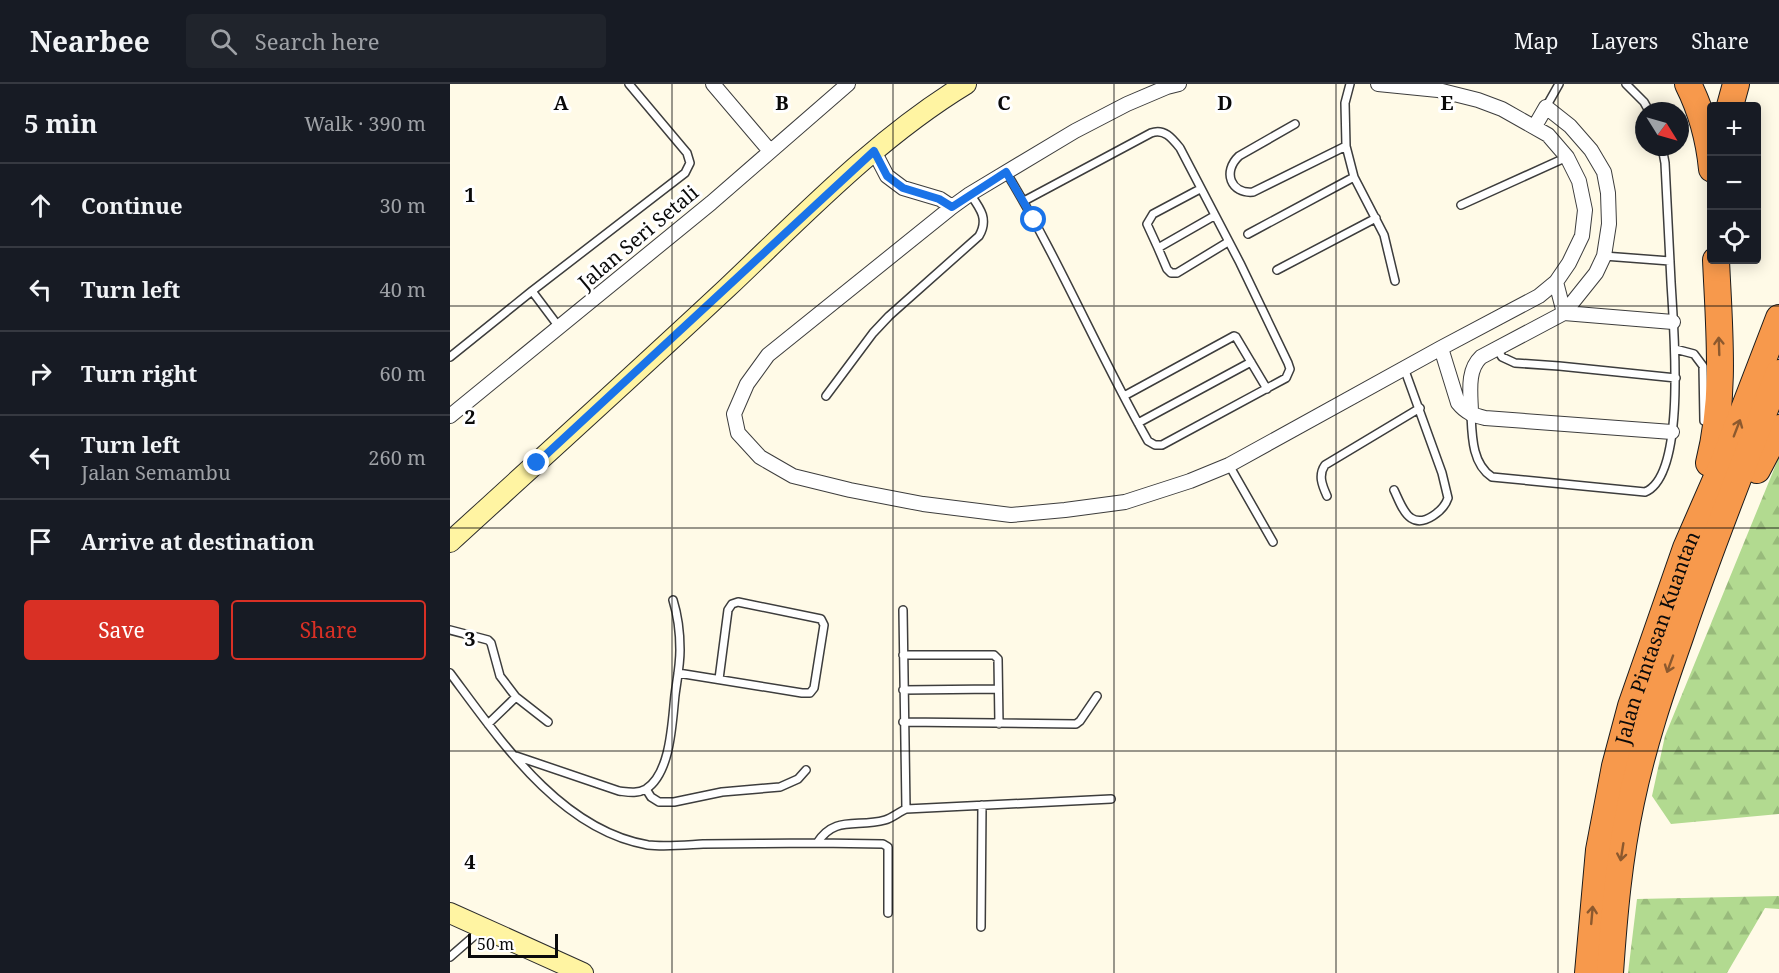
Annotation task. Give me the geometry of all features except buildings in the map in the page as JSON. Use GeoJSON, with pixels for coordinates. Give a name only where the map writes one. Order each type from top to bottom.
{"type":"FeatureCollection","features":[{"type":"Feature","properties":{"kind":"highway"},"geometry":{"type":"LineString","coordinates":[[1688,84],[1699,106],[1709,141],[1711,156]]}},
{"type":"Feature","properties":{"kind":"highway"},"geometry":{"type":"LineString","coordinates":[[1731,102],[1736,84]]}},
{"type":"Feature","properties":{"kind":"highway"},"geometry":{"type":"LineString","coordinates":[[1686,548],[1716,435],[1720,406],[1716,264]]}},
{"type":"Feature","properties":{"kind":"highway","name":"Jalan Pintasan Kuantan"},"geometry":{"type":"LineString","coordinates":[[1588,973],[1599,850],[1615,765],[1630,706],[1686,548],[1724,461],[1779,318]]}},
{"type":"Feature","properties":{"kind":"highway","name":"Jalan Pintasan Kuantan"},"geometry":{"type":"LineString","coordinates":[[1610,973],[1616,899],[1631,802],[1645,744],[1704,564],[1779,373]]}},
{"type":"Feature","properties":{"kind":"highway"},"geometry":{"type":"LineString","coordinates":[[1679,638],[1753,477],[1779,428]]}},
{"type":"Feature","properties":{"kind":"main road"},"geometry":{"type":"LineString","coordinates":[[450,542],[874,151],[966,84]]}},
{"type":"Feature","properties":{"kind":"main road"},"geometry":{"type":"LineString","coordinates":[[450,913],[577,972]]}},
{"type":"Feature","properties":{"kind":"street"},"geometry":{"type":"LineString","coordinates":[[713,84],[770,151]]}},
{"type":"Feature","properties":{"kind":"street","name":"Jalan Seri Setali"},"geometry":{"type":"LineString","coordinates":[[450,416],[711,203],[848,84]]}},
{"type":"Feature","properties":{"kind":"street"},"geometry":{"type":"LineString","coordinates":[[1179,84],[1127,104],[1075,130],[952,207],[768,355],[747,384],[734,414],[738,433],[760,457],[793,476],[923,504],[1011,515],[1125,502],[1190,482],[1229,465],[1539,296],[1556,282],[1569,263],[1582,236],[1585,210],[1579,181],[1567,157],[1548,135],[1502,109],[1478,100],[1438,90],[1378,84]]}},
{"type":"Feature","properties":{"kind":"street"},"geometry":{"type":"LineString","coordinates":[[1471,414],[1471,374],[1474,364],[1481,357],[1564,313],[1596,273],[1605,256],[1609,224],[1608,193],[1604,172],[1591,150],[1570,126],[1546,107],[1535,126]]}},
{"type":"Feature","properties":{"kind":"street"},"geometry":{"type":"LineString","coordinates":[[874,151],[887,176],[903,188],[939,199],[952,207]]}},
{"type":"Feature","properties":{"kind":"street"},"geometry":{"type":"LineString","coordinates":[[1556,282],[1564,313]]}},
{"type":"Feature","properties":{"kind":"street"},"geometry":{"type":"LineString","coordinates":[[1564,313],[1673,322]]}},
{"type":"Feature","properties":{"kind":"street"},"geometry":{"type":"LineString","coordinates":[[1441,348],[1458,403],[1463,410],[1471,414],[1485,418],[1671,432]]}},
{"type":"Feature","properties":{"kind":"lane"},"geometry":{"type":"LineString","coordinates":[[450,357],[688,169],[690,158],[687,153],[629,84]]}},
{"type":"Feature","properties":{"kind":"lane"},"geometry":{"type":"LineString","coordinates":[[1350,84],[1345,103],[1346,146],[1354,177],[1384,235],[1395,281]]}},
{"type":"Feature","properties":{"kind":"lane"},"geometry":{"type":"LineString","coordinates":[[1546,107],[1559,84]]}},
{"type":"Feature","properties":{"kind":"lane"},"geometry":{"type":"LineString","coordinates":[[1626,84],[1644,102]]}},
{"type":"Feature","properties":{"kind":"lane"},"geometry":{"type":"LineString","coordinates":[[1294,124],[1232,162],[1229,172],[1231,180],[1239,188],[1246,193],[1253,192],[1346,146]]}},
{"type":"Feature","properties":{"kind":"lane"},"geometry":{"type":"LineString","coordinates":[[1006,172],[1024,201],[1148,441],[1155,446],[1162,445],[1286,378],[1290,369],[1288,363],[1240,263],[1173,139],[1156,131],[1024,201]]}},
{"type":"Feature","properties":{"kind":"lane"},"geometry":{"type":"LineString","coordinates":[[1471,414],[1476,453],[1481,466],[1492,477],[1645,492],[1658,483],[1666,459],[1671,432],[1676,378],[1664,156]]}},
{"type":"Feature","properties":{"kind":"lane"},"geometry":{"type":"LineString","coordinates":[[1461,205],[1567,157]]}},
{"type":"Feature","properties":{"kind":"lane"},"geometry":{"type":"LineString","coordinates":[[1248,234],[1354,177]]}},
{"type":"Feature","properties":{"kind":"lane"},"geometry":{"type":"LineString","coordinates":[[1200,189],[1153,214],[1149,219],[1147,224],[1167,268],[1171,273],[1177,273],[1228,242]]}},
{"type":"Feature","properties":{"kind":"lane"},"geometry":{"type":"LineString","coordinates":[[826,396],[873,333],[889,316],[979,236],[983,229],[982,213],[970,194]]}},
{"type":"Feature","properties":{"kind":"lane"},"geometry":{"type":"LineString","coordinates":[[1158,248],[1214,216]]}},
{"type":"Feature","properties":{"kind":"lane"},"geometry":{"type":"LineString","coordinates":[[1277,270],[1376,218]]}},
{"type":"Feature","properties":{"kind":"lane"},"geometry":{"type":"LineString","coordinates":[[1605,256],[1670,261]]}},
{"type":"Feature","properties":{"kind":"lane"},"geometry":{"type":"LineString","coordinates":[[532,291],[560,327]]}},
{"type":"Feature","properties":{"kind":"lane"},"geometry":{"type":"LineString","coordinates":[[1124,396],[1231,337],[1236,337],[1267,389]]}},
{"type":"Feature","properties":{"kind":"lane"},"geometry":{"type":"LineString","coordinates":[[1497,349],[1502,357],[1515,363],[1676,378]]}},
{"type":"Feature","properties":{"kind":"lane"},"geometry":{"type":"LineString","coordinates":[[1675,349],[1694,354],[1702,366],[1704,424],[1705,428],[1716,435]]}},
{"type":"Feature","properties":{"kind":"lane"},"geometry":{"type":"LineString","coordinates":[[1138,423],[1251,362]]}},
{"type":"Feature","properties":{"kind":"lane"},"geometry":{"type":"LineString","coordinates":[[1394,490],[1407,514],[1417,520],[1433,515],[1447,504],[1448,492],[1404,368]]}},
{"type":"Feature","properties":{"kind":"lane"},"geometry":{"type":"LineString","coordinates":[[1327,496],[1321,477],[1325,465],[1420,408]]}},
{"type":"Feature","properties":{"kind":"lane"},"geometry":{"type":"LineString","coordinates":[[1229,465],[1274,542]]}},
{"type":"Feature","properties":{"kind":"lane"},"geometry":{"type":"LineString","coordinates":[[513,755],[619,791],[636,793],[646,789],[656,780],[669,747],[680,653],[679,630],[673,600]]}},
{"type":"Feature","properties":{"kind":"lane"},"geometry":{"type":"LineString","coordinates":[[678,673],[719,680],[810,693],[814,688],[824,625],[821,619],[738,602],[732,604],[728,610],[719,680]]}},
{"type":"Feature","properties":{"kind":"lane"},"geometry":{"type":"LineString","coordinates":[[903,610],[906,809]]}},
{"type":"Feature","properties":{"kind":"lane"},"geometry":{"type":"LineString","coordinates":[[450,630],[488,640],[491,643],[500,676],[516,697],[548,722]]}},
{"type":"Feature","properties":{"kind":"lane"},"geometry":{"type":"LineString","coordinates":[[903,655],[994,655],[998,658],[999,724]]}},
{"type":"Feature","properties":{"kind":"lane"},"geometry":{"type":"LineString","coordinates":[[450,674],[513,755],[537,781],[585,820],[608,834],[651,845],[883,844],[888,847],[888,914]]}},
{"type":"Feature","properties":{"kind":"lane"},"geometry":{"type":"LineString","coordinates":[[903,690],[998,689]]}},
{"type":"Feature","properties":{"kind":"lane"},"geometry":{"type":"LineString","coordinates":[[903,722],[1076,724],[1097,696]]}},
{"type":"Feature","properties":{"kind":"lane"},"geometry":{"type":"LineString","coordinates":[[488,724],[516,697]]}},
{"type":"Feature","properties":{"kind":"lane"},"geometry":{"type":"LineString","coordinates":[[646,789],[651,797],[659,802],[674,802],[722,792],[780,787],[798,778],[806,770]]}},
{"type":"Feature","properties":{"kind":"lane"},"geometry":{"type":"LineString","coordinates":[[817,843],[824,832],[832,826],[885,820],[906,809],[1111,799]]}},
{"type":"Feature","properties":{"kind":"lane"},"geometry":{"type":"LineString","coordinates":[[981,927],[982,805]]}},
{"type":"Feature","properties":{"kind":"lane"},"geometry":{"type":"LineString","coordinates":[[450,957],[483,928]]}},
{"type":"Feature","properties":{"kind":"green space"},"geometry":{"type":"Polygon","coordinates":[[[1779,457],[1779,814],[1671,824],[1652,796],[1665,736],[1779,457]]]}},
{"type":"Feature","properties":{"kind":"green space"},"geometry":{"type":"Polygon","coordinates":[[[1779,896],[1779,909],[1765,908],[1727,973],[1628,973],[1637,899],[1779,896]]]}},
{"type":"Feature","properties":{"kind":"route"},"geometry":{"type":"LineString","coordinates":[[537,463],[874,151],[887,176],[903,188],[939,199],[952,207],[1006,172],[1034,220]]}}]}
